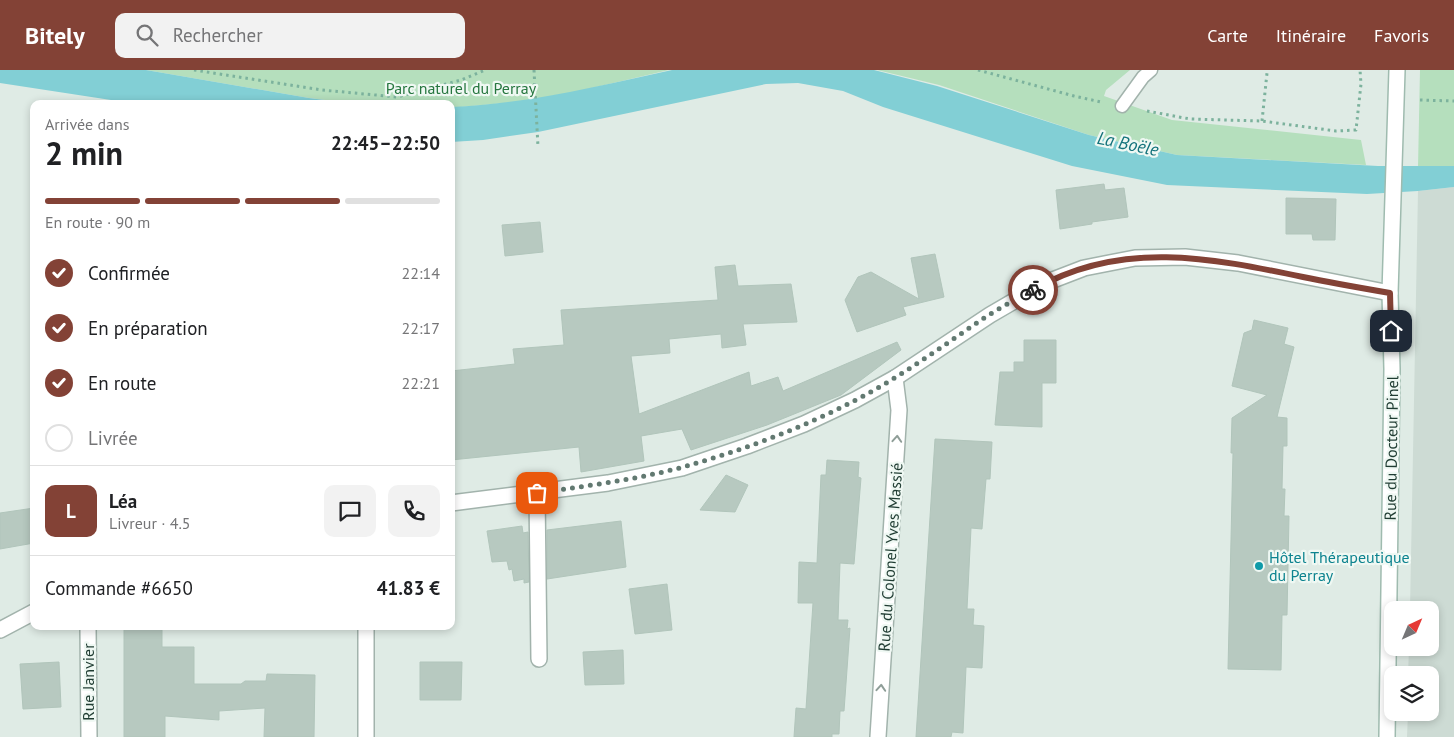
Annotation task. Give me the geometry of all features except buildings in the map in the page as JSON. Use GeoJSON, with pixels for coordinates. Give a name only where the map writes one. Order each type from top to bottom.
{"type":"FeatureCollection","features":[{"type":"Feature","properties":{"kind":"street","name":"Rue du Docteur Pinel"},"geometry":{"type":"LineString","coordinates":[[1386,737],[1392,369],[1390,293],[1397,70]]}},
{"type":"Feature","properties":{"kind":"street"},"geometry":{"type":"LineString","coordinates":[[455,503],[608,482],[691,464],[747,446],[804,424],[855,400],[895,378],[990,315],[1045,283],[1084,268],[1135,258],[1185,257],[1238,263],[1390,293]]}},
{"type":"Feature","properties":{"kind":"street","name":"Rue du Colonel Yves Massié"},"geometry":{"type":"LineString","coordinates":[[878,737],[899,410],[895,378]]}},
{"type":"Feature","properties":{"kind":"street"},"geometry":{"type":"LineString","coordinates":[[537,493],[539,659]]}},
{"type":"Feature","properties":{"kind":"street"},"geometry":{"type":"LineString","coordinates":[[0,630],[30,614]]}},
{"type":"Feature","properties":{"kind":"street","name":"Rue Janvier"},"geometry":{"type":"LineString","coordinates":[[88,630],[88,737]]}},
{"type":"Feature","properties":{"kind":"street"},"geometry":{"type":"LineString","coordinates":[[366,630],[366,737]]}},
{"type":"Feature","properties":{"kind":"lane"},"geometry":{"type":"LineString","coordinates":[[1122,106],[1143,77],[1151,70]]}},
{"type":"Feature","properties":{"kind":"path"},"geometry":{"type":"LineString","coordinates":[[194,70],[322,90],[397,97],[453,83],[485,70]]}},
{"type":"Feature","properties":{"kind":"path"},"geometry":{"type":"LineString","coordinates":[[534,70],[538,147]]}},
{"type":"Feature","properties":{"kind":"path"},"geometry":{"type":"LineString","coordinates":[[978,70],[1074,96],[1190,119],[1262,121],[1336,130],[1356,130],[1361,84],[1360,70]]}},
{"type":"Feature","properties":{"kind":"path"},"geometry":{"type":"LineString","coordinates":[[1262,121],[1267,73]]}},
{"type":"Feature","properties":{"kind":"path"},"geometry":{"type":"LineString","coordinates":[[1397,100],[1454,101]]}},
{"type":"Feature","properties":{"kind":"shaded area"},"geometry":{"type":"Polygon","coordinates":[[[1454,187],[1454,737],[1407,737],[1408,721],[1439,721],[1439,666],[1408,666],[1409,656],[1439,656],[1439,601],[1410,601],[1418,191],[1454,187]]]}},
{"type":"Feature","properties":{"kind":"green space","name":"Parc naturel du Perray"},"geometry":{"type":"Polygon","coordinates":[[[146,70],[669,70],[579,91],[525,101],[461,107],[455,107],[455,100],[325,100],[146,70]]]}},
{"type":"Feature","properties":{"kind":"green space"},"geometry":{"type":"Polygon","coordinates":[[[877,70],[1130,70],[1106,90],[1104,96],[1172,120],[1361,140],[1366,165],[1177,155],[1089,135],[939,85],[877,70]]]}},
{"type":"Feature","properties":{"kind":"green space"},"geometry":{"type":"Polygon","coordinates":[[[1420,70],[1454,70],[1454,166],[1418,167],[1420,70]]]}},
{"type":"Feature","properties":{"kind":"water"},"geometry":{"type":"Polygon","coordinates":[[[0,70],[146,70],[325,100],[111,100],[0,83],[0,70]]]}},
{"type":"Feature","properties":{"kind":"water","name":"La Boële"},"geometry":{"type":"Polygon","coordinates":[[[672,70],[874,70],[937,86],[1089,135],[1177,155],[1378,166],[1454,166],[1454,187],[1367,194],[1167,185],[1072,166],[883,107],[843,91],[798,83],[766,84],[538,132],[483,140],[455,142],[455,107],[507,102],[590,88],[672,70]]]}},
{"type":"Feature","properties":{"kind":"way so far"},"geometry":{"type":"LineString","coordinates":[[537,493],[682,468],[804,424],[855,400],[895,378],[990,315],[1033,290]]}},
{"type":"Feature","properties":{"kind":"place","name":"Hôtel Thérapeutique du Perray"},"geometry":{"type":"Point","coordinates":[1259,566]}},
{"type":"Feature","properties":{"kind":"route"},"geometry":{"type":"LineString","coordinates":[[1033,290],[1045,283],[1084,268],[1135,258],[1185,257],[1238,263],[1390,293],[1391,331]]}}]}
